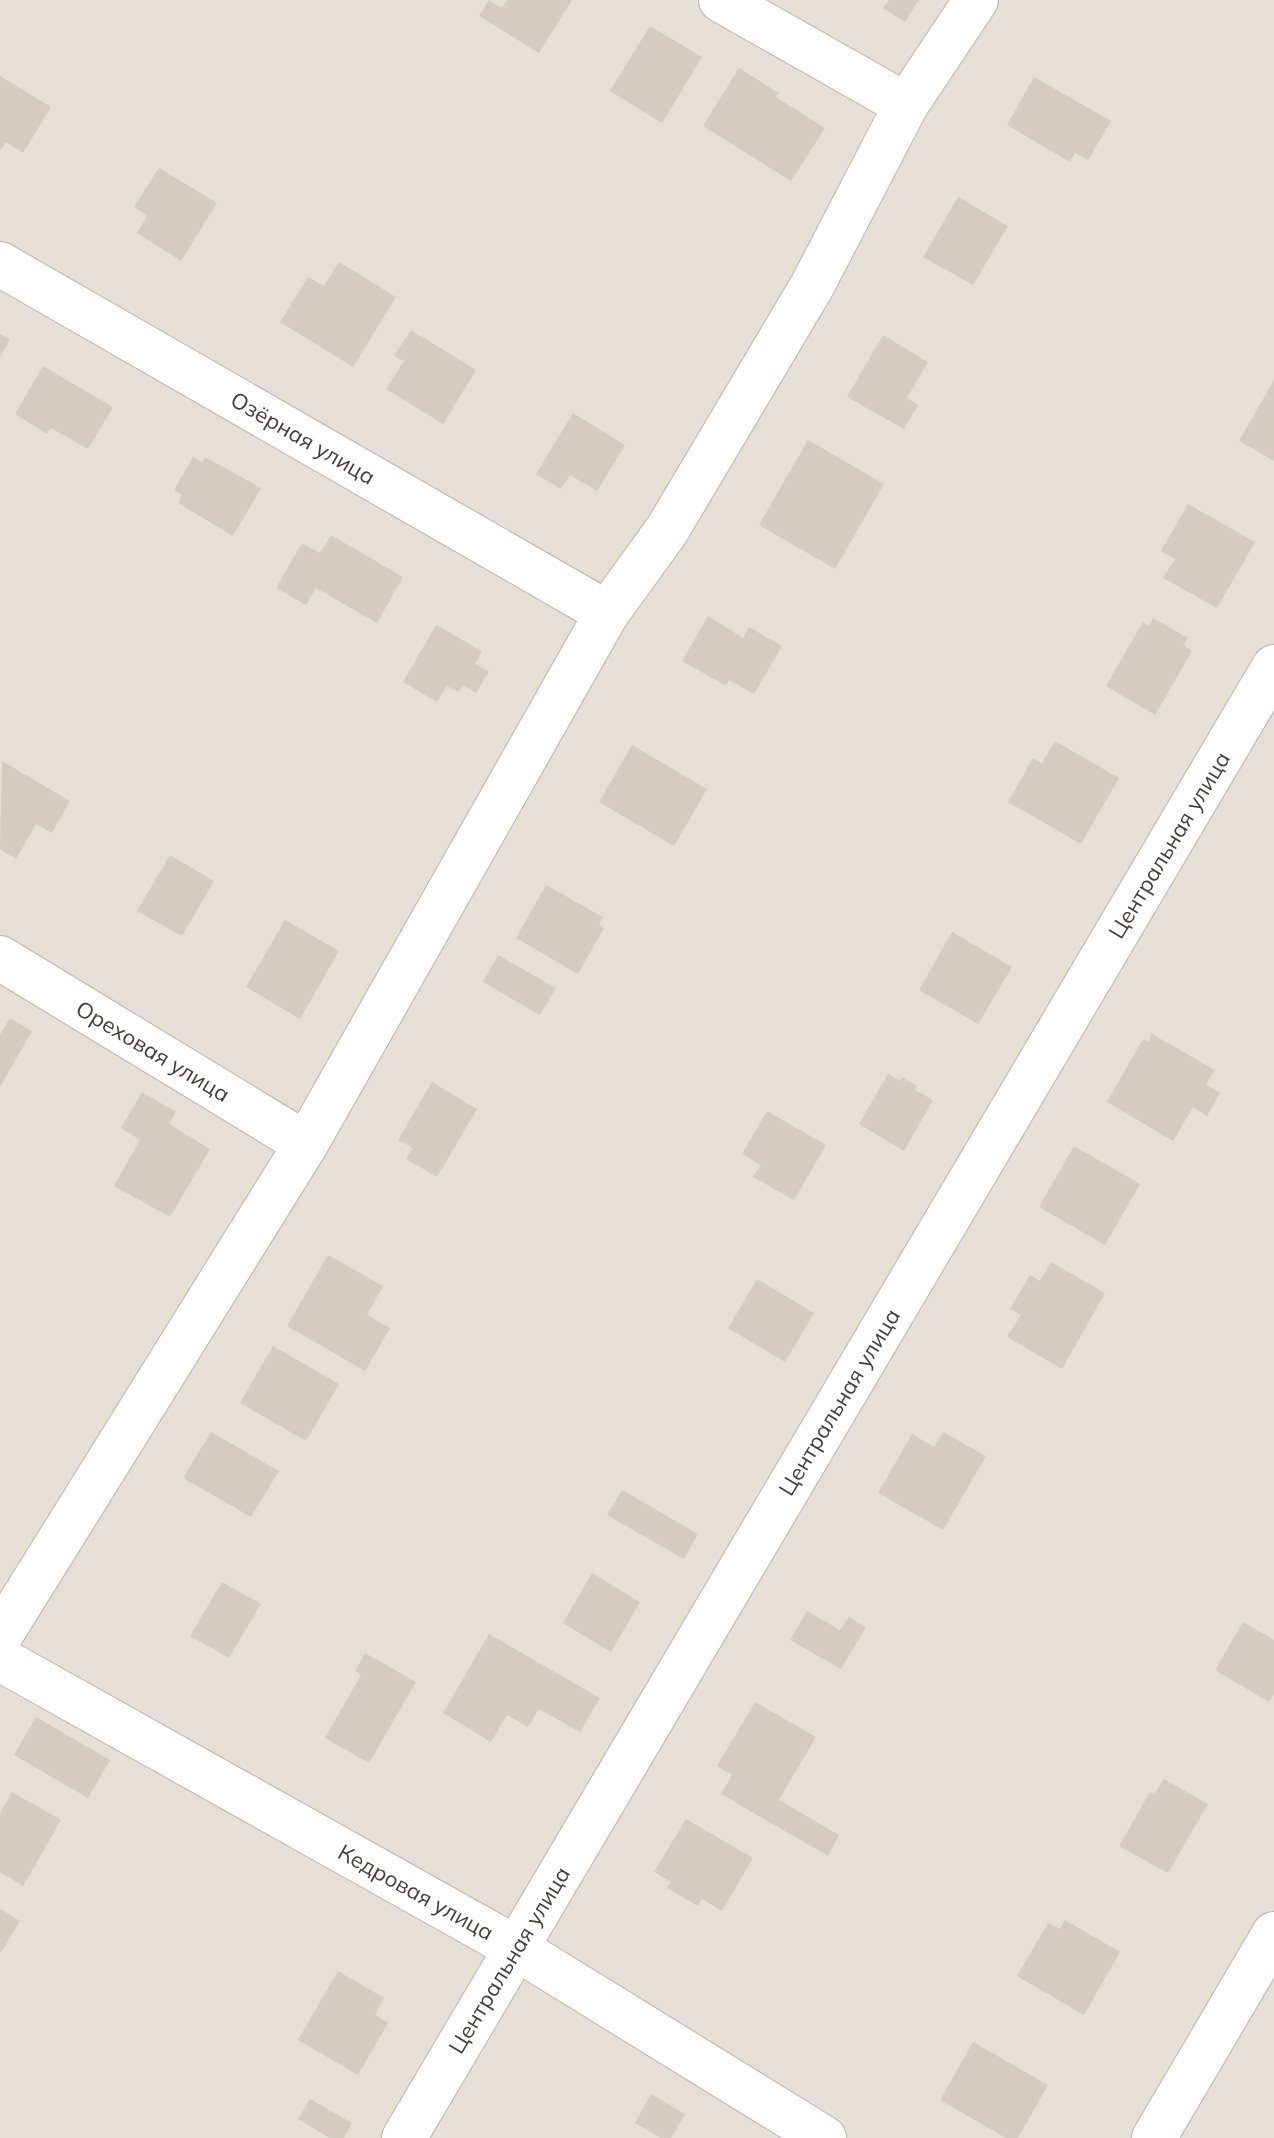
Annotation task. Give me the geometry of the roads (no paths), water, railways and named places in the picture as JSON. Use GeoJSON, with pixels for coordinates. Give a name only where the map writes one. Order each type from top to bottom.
{"type":"FeatureCollection","features":[{"type":"Feature","properties":{"kind":"street"},"geometry":{"type":"LineString","coordinates":[[721,0],[906,105]]}},
{"type":"Feature","properties":{"kind":"street"},"geometry":{"type":"LineString","coordinates":[[0,1636],[306,1144],[607,613],[667,530],[812,286],[906,105],[976,0]]}},
{"type":"Feature","properties":{"kind":"street","name":"Озёрная улица"},"geometry":{"type":"LineString","coordinates":[[0,264],[607,613]]}},
{"type":"Feature","properties":{"kind":"street","name":"Центральная улица"},"geometry":{"type":"LineString","coordinates":[[404,2138],[1274,667]]}},
{"type":"Feature","properties":{"kind":"street","name":"Ореховая улица"},"geometry":{"type":"LineString","coordinates":[[0,958],[306,1144]]}},
{"type":"Feature","properties":{"kind":"street","name":"Кедровая улица"},"geometry":{"type":"LineString","coordinates":[[0,1659],[516,1948],[824,2138]]}},
{"type":"Feature","properties":{"kind":"street"},"geometry":{"type":"LineString","coordinates":[[1154,2138],[1274,1934]]}}]}
